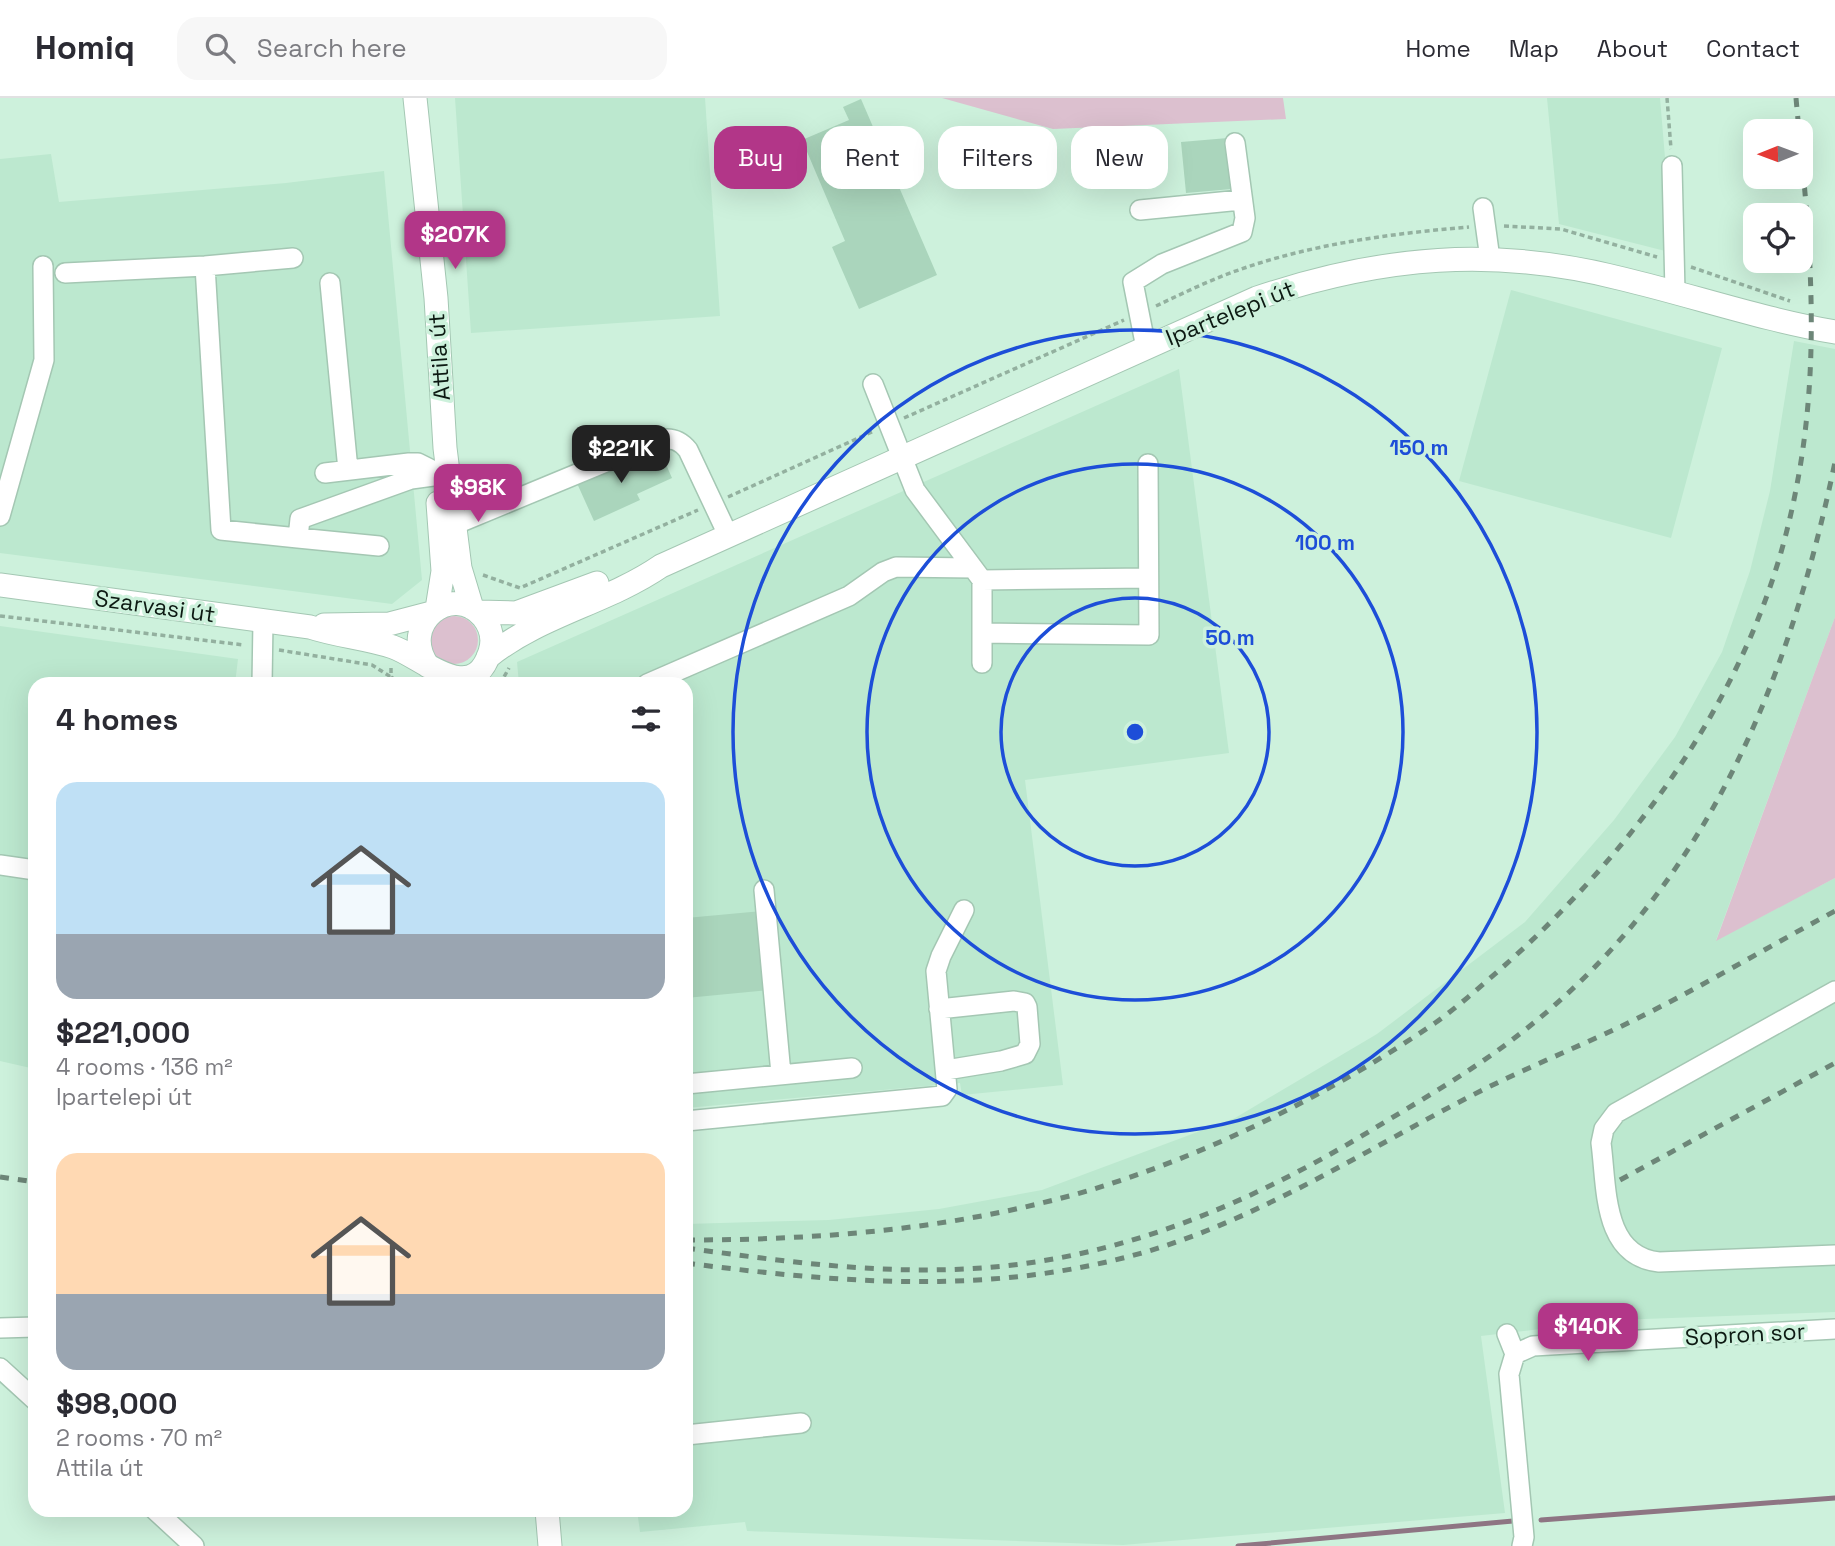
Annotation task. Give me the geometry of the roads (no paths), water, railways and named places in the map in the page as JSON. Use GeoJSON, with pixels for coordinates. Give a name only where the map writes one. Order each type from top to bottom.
{"type":"FeatureCollection","features":[{"type":"Feature","properties":{"kind":"main road","name":"Attila út"},"geometry":{"type":"LineString","coordinates":[[415,98],[436,298],[445,448],[444,474],[438,499],[443,571],[434,611]]}},
{"type":"Feature","properties":{"kind":"main road","name":"Ipartelepi út"},"geometry":{"type":"LineString","coordinates":[[661,566],[1258,298],[1329,275],[1408,261],[1490,259],[1588,271],[1835,332]]}},
{"type":"Feature","properties":{"kind":"main road","name":"Attila út"},"geometry":{"type":"LineString","coordinates":[[444,474],[456,524],[460,568],[475,610]]}},
{"type":"Feature","properties":{"kind":"main road"},"geometry":{"type":"LineString","coordinates":[[310,627],[389,624],[454,604],[475,610],[516,613],[633,571],[661,566]]}},
{"type":"Feature","properties":{"kind":"main road"},"geometry":{"type":"LineString","coordinates":[[310,627],[340,637],[390,646],[446,677],[467,676],[485,669],[537,625],[640,580],[661,566]]}},
{"type":"Feature","properties":{"kind":"main road","name":"Szarvasi út"},"geometry":{"type":"LineString","coordinates":[[0,585],[310,627]]}},
{"type":"Feature","properties":{"kind":"main road"},"geometry":{"type":"LineString","coordinates":[[475,610],[490,628],[492,638],[485,669]]}},
{"type":"Feature","properties":{"kind":"main road"},"geometry":{"type":"LineString","coordinates":[[434,611],[425,620],[418,639],[419,649],[437,674]]}},
{"type":"Feature","properties":{"kind":"main road"},"geometry":{"type":"LineString","coordinates":[[548,1517],[550,1546]]}},
{"type":"Feature","properties":{"kind":"street"},"geometry":{"type":"LineString","coordinates":[[1146,348],[1133,282],[1162,264],[1242,232],[1245,218],[1235,143]]}},
{"type":"Feature","properties":{"kind":"street"},"geometry":{"type":"LineString","coordinates":[[1672,166],[1675,292]]}},
{"type":"Feature","properties":{"kind":"street"},"geometry":{"type":"LineString","coordinates":[[1140,210],[1241,200]]}},
{"type":"Feature","properties":{"kind":"street"},"geometry":{"type":"LineString","coordinates":[[1483,208],[1490,259]]}},
{"type":"Feature","properties":{"kind":"street"},"geometry":{"type":"LineString","coordinates":[[65,273],[205,266],[293,258]]}},
{"type":"Feature","properties":{"kind":"street"},"geometry":{"type":"LineString","coordinates":[[0,516],[4,491],[44,360],[43,266]]}},
{"type":"Feature","properties":{"kind":"street"},"geometry":{"type":"LineString","coordinates":[[205,266],[221,530],[379,546]]}},
{"type":"Feature","properties":{"kind":"street"},"geometry":{"type":"LineString","coordinates":[[330,283],[348,470]]}},
{"type":"Feature","properties":{"kind":"street"},"geometry":{"type":"LineString","coordinates":[[873,384],[915,490],[977,574],[982,663]]}},
{"type":"Feature","properties":{"kind":"street"},"geometry":{"type":"LineString","coordinates":[[456,524],[659,440],[670,438],[681,442],[688,450],[728,535]]}},
{"type":"Feature","properties":{"kind":"street"},"geometry":{"type":"LineString","coordinates":[[325,473],[418,463],[444,474]]}},
{"type":"Feature","properties":{"kind":"street"},"geometry":{"type":"LineString","coordinates":[[982,634],[1149,635],[1148,464]]}},
{"type":"Feature","properties":{"kind":"street"},"geometry":{"type":"LineString","coordinates":[[298,538],[300,519],[411,478],[444,474]]}},
{"type":"Feature","properties":{"kind":"street"},"geometry":{"type":"LineString","coordinates":[[663,677],[849,596],[883,572],[896,567],[977,574],[1148,578]]}},
{"type":"Feature","properties":{"kind":"street"},"geometry":{"type":"LineString","coordinates":[[262,677],[260,647],[263,621]]}},
{"type":"Feature","properties":{"kind":"street"},"geometry":{"type":"LineString","coordinates":[[0,865],[28,869]]}},
{"type":"Feature","properties":{"kind":"street"},"geometry":{"type":"LineString","coordinates":[[764,890],[781,1074]]}},
{"type":"Feature","properties":{"kind":"street"},"geometry":{"type":"LineString","coordinates":[[693,1120],[942,1096],[947,1089],[937,964],[964,910]]}},
{"type":"Feature","properties":{"kind":"street"},"geometry":{"type":"LineString","coordinates":[[1835,992],[1616,1112],[1604,1129],[1601,1143],[1614,1227],[1620,1240],[1635,1257],[1659,1262],[1835,1255]]}},
{"type":"Feature","properties":{"kind":"street"},"geometry":{"type":"LineString","coordinates":[[939,1009],[1020,1001],[1027,1007],[1030,1044],[1025,1054],[1001,1062],[946,1070]]}},
{"type":"Feature","properties":{"kind":"street"},"geometry":{"type":"LineString","coordinates":[[693,1083],[852,1068]]}},
{"type":"Feature","properties":{"kind":"street"},"geometry":{"type":"LineString","coordinates":[[0,1328],[28,1326]]}},
{"type":"Feature","properties":{"kind":"street","name":"Sopron sor"},"geometry":{"type":"LineString","coordinates":[[1515,1354],[1532,1346],[1835,1329]]}},
{"type":"Feature","properties":{"kind":"street"},"geometry":{"type":"LineString","coordinates":[[1507,1334],[1515,1354],[1509,1374],[1524,1537],[1521,1546]]}},
{"type":"Feature","properties":{"kind":"street"},"geometry":{"type":"LineString","coordinates":[[0,1368],[28,1394]]}},
{"type":"Feature","properties":{"kind":"street"},"geometry":{"type":"LineString","coordinates":[[693,1434],[801,1423]]}},
{"type":"Feature","properties":{"kind":"street"},"geometry":{"type":"LineString","coordinates":[[163,1517],[194,1546]]}},
{"type":"Feature","properties":{"kind":"waterway"},"geometry":{"type":"LineString","coordinates":[[1541,1520],[1835,1498]]}},
{"type":"Feature","properties":{"kind":"waterway"},"geometry":{"type":"LineString","coordinates":[[1238,1546],[1513,1521]]}},
{"type":"Feature","properties":{"kind":"railway"},"geometry":{"type":"LineString","coordinates":[[1796,98],[1798,119]]}},
{"type":"Feature","properties":{"kind":"railway"},"geometry":{"type":"LineString","coordinates":[[693,1240],[838,1235],[938,1223],[1038,1204],[1132,1177],[1222,1141],[1354,1074],[1462,1003],[1551,922],[1638,824],[1677,770],[1712,714],[1742,656],[1767,596],[1786,534],[1805,437],[1811,295],[1804,189]]}},
{"type":"Feature","properties":{"kind":"railway"},"geometry":{"type":"LineString","coordinates":[[693,1249],[809,1263],[890,1269],[972,1269],[1061,1258],[1107,1247],[1199,1217],[1286,1178],[1370,1131],[1485,1060],[1521,1033],[1585,976],[1641,915],[1689,848],[1730,777],[1764,702],[1792,624],[1816,544],[1835,462]]}},
{"type":"Feature","properties":{"kind":"railway"},"geometry":{"type":"LineString","coordinates":[[693,1264],[850,1280],[960,1281],[1069,1270],[1168,1245],[1212,1229],[1298,1189],[1485,1089],[1654,1010],[1835,911]]}},
{"type":"Feature","properties":{"kind":"railway"},"geometry":{"type":"LineString","coordinates":[[1620,1180],[1835,1063]]}},
{"type":"Feature","properties":{"kind":"railway"},"geometry":{"type":"LineString","coordinates":[[0,1177],[28,1181]]}}]}
